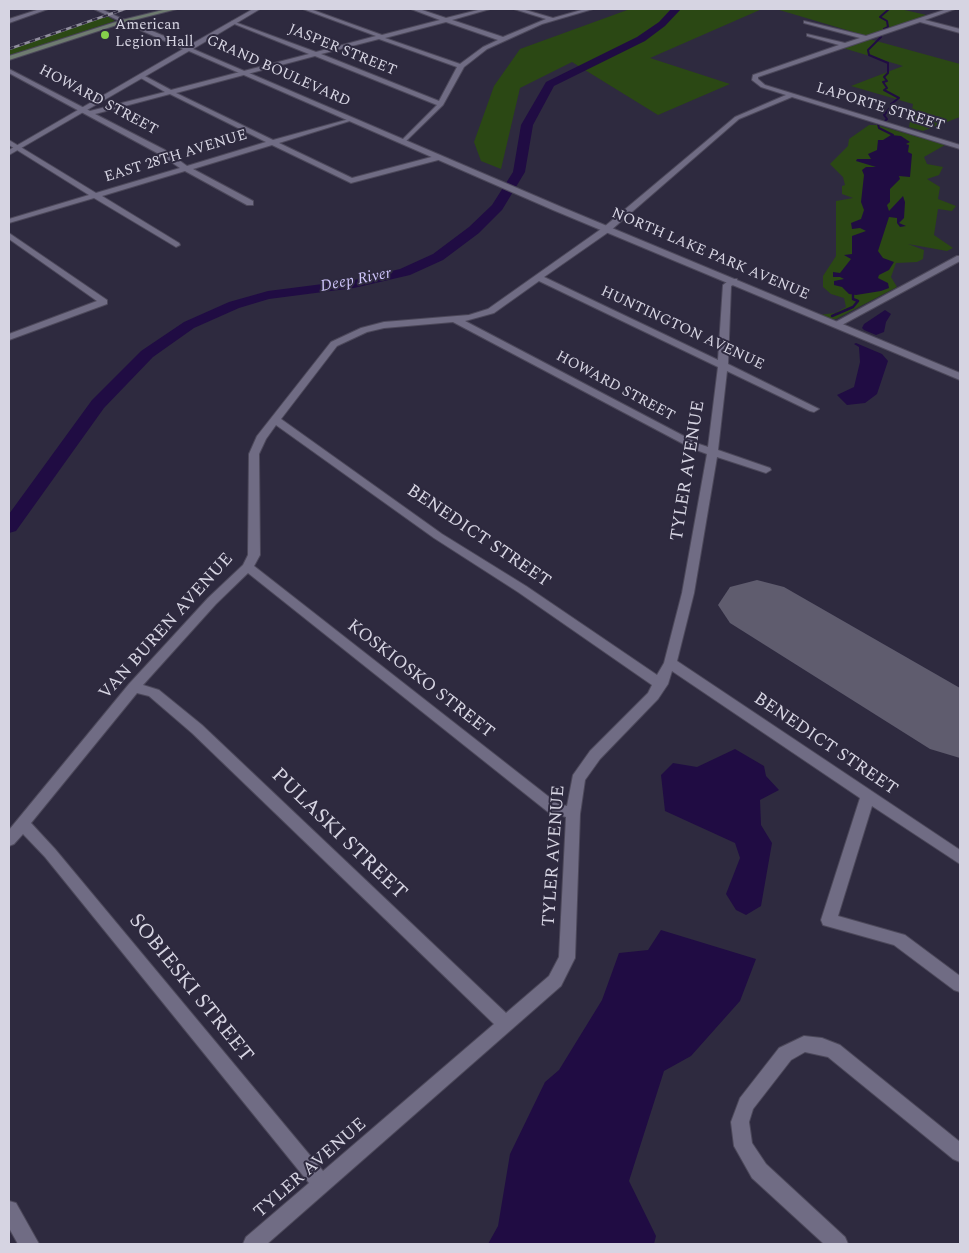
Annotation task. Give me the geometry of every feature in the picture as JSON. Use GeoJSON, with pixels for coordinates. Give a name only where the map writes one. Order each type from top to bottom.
{"type":"FeatureCollection","features":[{"type":"Feature","properties":{"kind":"main road"},"geometry":{"type":"LineString","coordinates":[[9,58],[124,21],[174,9]]}},
{"type":"Feature","properties":{"kind":"street"},"geometry":{"type":"LineString","coordinates":[[9,21],[45,9]]}},
{"type":"Feature","properties":{"kind":"street","name":"GRAND BOULEVARD"},"geometry":{"type":"LineString","coordinates":[[100,9],[448,161]]}},
{"type":"Feature","properties":{"kind":"street"},"geometry":{"type":"LineString","coordinates":[[9,153],[257,9]]}},
{"type":"Feature","properties":{"kind":"street"},"geometry":{"type":"LineString","coordinates":[[306,9],[461,66]]}},
{"type":"Feature","properties":{"kind":"street"},"geometry":{"type":"LineString","coordinates":[[414,9],[502,39]]}},
{"type":"Feature","properties":{"kind":"street"},"geometry":{"type":"LineString","coordinates":[[91,113],[487,9]]}},
{"type":"Feature","properties":{"kind":"street"},"geometry":{"type":"LineString","coordinates":[[518,9],[551,19]]}},
{"type":"Feature","properties":{"kind":"street"},"geometry":{"type":"LineString","coordinates":[[403,142],[441,104],[461,66],[485,48],[551,19],[590,9]]}},
{"type":"Feature","properties":{"kind":"street"},"geometry":{"type":"LineString","coordinates":[[808,36],[844,46],[952,9]]}},
{"type":"Feature","properties":{"kind":"street"},"geometry":{"type":"LineString","coordinates":[[919,20],[960,31]]}},
{"type":"Feature","properties":{"kind":"street","name":"JASPER STREET"},"geometry":{"type":"LineString","coordinates":[[234,22],[441,104]]}},
{"type":"Feature","properties":{"kind":"street"},"geometry":{"type":"LineString","coordinates":[[806,22],[866,38]]}},
{"type":"Feature","properties":{"kind":"street","name":"LAPORTE STREET"},"geometry":{"type":"LineString","coordinates":[[844,46],[755,76],[755,80],[762,86],[960,146]]}},
{"type":"Feature","properties":{"kind":"street","name":"HOWARD STREET"},"geometry":{"type":"LineString","coordinates":[[9,71],[91,113],[250,203]]}},
{"type":"Feature","properties":{"kind":"street"},"geometry":{"type":"LineString","coordinates":[[141,76],[351,181],[439,157]]}},
{"type":"Feature","properties":{"kind":"street","name":"VAN BUREN AVENUE"},"geometry":{"type":"LineString","coordinates":[[9,840],[134,687],[212,600],[248,568],[254,555],[254,454],[260,438],[334,344],[348,336],[384,325],[454,319],[481,315],[491,310],[607,229],[737,118],[792,95]]}},
{"type":"Feature","properties":{"kind":"street","name":"EAST 28TH AVENUE"},"geometry":{"type":"LineString","coordinates":[[9,221],[351,119]]}},
{"type":"Feature","properties":{"kind":"street"},"geometry":{"type":"LineString","coordinates":[[9,142],[176,245]]}},
{"type":"Feature","properties":{"kind":"street","name":"NORTH LAKE PARK AVENUE"},"geometry":{"type":"LineString","coordinates":[[448,161],[960,377]]}},
{"type":"Feature","properties":{"kind":"street"},"geometry":{"type":"LineString","coordinates":[[9,235],[104,302],[9,337]]}},
{"type":"Feature","properties":{"kind":"street"},"geometry":{"type":"LineString","coordinates":[[836,324],[960,258]]}},
{"type":"Feature","properties":{"kind":"street","name":"HUNTINGTON AVENUE"},"geometry":{"type":"LineString","coordinates":[[537,277],[814,409]]}},
{"type":"Feature","properties":{"kind":"street","name":"TYLER AVENUE"},"geometry":{"type":"LineString","coordinates":[[253,1244],[555,981],[568,958],[573,814],[578,779],[595,755],[653,696],[661,684],[670,663],[688,593],[713,452],[723,364],[727,285],[734,281]]}},
{"type":"Feature","properties":{"kind":"street","name":"HOWARD STREET"},"geometry":{"type":"LineString","coordinates":[[454,319],[694,446],[766,470]]}},
{"type":"Feature","properties":{"kind":"street","name":"BENEDICT STREET"},"geometry":{"type":"LineString","coordinates":[[275,420],[438,536],[522,589],[661,684]]}},
{"type":"Feature","properties":{"kind":"street","name":"KOSKIOSKO STREET"},"geometry":{"type":"LineString","coordinates":[[248,568],[552,808],[573,814]]}},
{"type":"Feature","properties":{"kind":"street","name":"BENEDICT STREET"},"geometry":{"type":"LineString","coordinates":[[670,663],[960,858]]}},
{"type":"Feature","properties":{"kind":"street","name":"PULASKI STREET"},"geometry":{"type":"LineString","coordinates":[[134,687],[154,693],[197,729],[506,1024]]}},
{"type":"Feature","properties":{"kind":"street"},"geometry":{"type":"LineString","coordinates":[[868,797],[829,920],[899,940],[960,985]]}},
{"type":"Feature","properties":{"kind":"street","name":"SOBIESKI STREET"},"geometry":{"type":"LineString","coordinates":[[22,823],[50,853],[322,1184]]}},
{"type":"Feature","properties":{"kind":"street"},"geometry":{"type":"LineString","coordinates":[[838,1244],[759,1171],[743,1146],[740,1122],[746,1104],[785,1054],[804,1044],[822,1046],[834,1051],[960,1153]]}},
{"type":"Feature","properties":{"kind":"street"},"geometry":{"type":"LineString","coordinates":[[9,1210],[29,1244]]}},
{"type":"Feature","properties":{"kind":"green space"},"geometry":{"type":"Polygon","coordinates":[[[630,9],[762,9],[650,58],[730,84],[658,115],[572,62],[520,88],[501,169],[481,161],[474,142],[494,86],[520,49],[630,9]]]}},
{"type":"Feature","properties":{"kind":"green space"},"geometry":{"type":"Polygon","coordinates":[[[776,9],[900,9],[931,16],[870,37],[776,9]]]}},
{"type":"Feature","properties":{"kind":"green space"},"geometry":{"type":"Polygon","coordinates":[[[107,16],[115,21],[9,56],[9,50],[107,16]]]}},
{"type":"Feature","properties":{"kind":"green space"},"geometry":{"type":"Polygon","coordinates":[[[869,39],[960,64],[960,117],[923,131],[909,127],[913,104],[851,86],[903,66],[843,48],[869,39]]]}},
{"type":"Feature","properties":{"kind":"green space"},"geometry":{"type":"Polygon","coordinates":[[[869,125],[877,125],[945,145],[924,157],[927,164],[943,167],[939,175],[927,179],[940,187],[938,199],[956,206],[952,211],[938,209],[934,235],[953,248],[947,251],[908,244],[924,250],[923,259],[917,262],[896,263],[891,277],[897,287],[836,319],[828,319],[819,315],[835,313],[846,307],[844,298],[831,294],[823,287],[823,276],[836,256],[836,201],[853,198],[842,194],[842,186],[845,185],[843,177],[830,164],[848,146],[849,139],[869,125]]]}},
{"type":"Feature","properties":{"kind":"shaded area"},"geometry":{"type":"Polygon","coordinates":[[[891,135],[901,136],[910,142],[906,144],[909,145],[908,152],[912,154],[910,177],[899,176],[900,179],[890,189],[890,202],[887,205],[889,211],[903,196],[905,202],[904,218],[899,223],[906,226],[900,227],[897,223],[897,218],[889,217],[878,251],[883,258],[894,262],[889,270],[879,275],[878,278],[888,283],[889,288],[856,295],[849,294],[842,287],[834,285],[834,281],[844,279],[833,277],[833,272],[840,273],[851,259],[844,255],[852,254],[852,236],[866,231],[860,228],[852,229],[851,223],[861,219],[864,210],[861,202],[864,175],[862,170],[866,167],[876,167],[856,161],[857,159],[871,159],[868,154],[877,150],[878,140],[883,140],[891,135]]]}},
{"type":"Feature","properties":{"kind":"shaded area"},"geometry":{"type":"Polygon","coordinates":[[[885,310],[891,314],[886,322],[884,332],[876,335],[862,328],[864,324],[885,310]]]}},
{"type":"Feature","properties":{"kind":"shaded area"},"geometry":{"type":"Polygon","coordinates":[[[856,343],[882,354],[888,361],[877,394],[865,403],[847,405],[837,395],[854,387],[860,362],[859,347],[854,344],[856,343]]]}},
{"type":"Feature","properties":{"kind":"shaded area"},"geometry":{"type":"Polygon","coordinates":[[[735,749],[764,766],[766,776],[779,790],[760,800],[761,825],[772,843],[761,906],[746,915],[736,910],[726,894],[740,858],[735,843],[665,811],[661,775],[673,763],[697,767],[735,749]]]}},
{"type":"Feature","properties":{"kind":"shaded area"},"geometry":{"type":"Polygon","coordinates":[[[661,930],[756,959],[740,1001],[691,1056],[664,1071],[629,1181],[656,1236],[654,1244],[488,1244],[498,1226],[510,1154],[545,1082],[559,1070],[602,1000],[619,953],[648,950],[661,930]]]}},
{"type":"Feature","properties":{"kind":"waterway","name":"Deep River"},"geometry":{"type":"LineString","coordinates":[[9,527],[98,404],[147,354],[189,325],[234,305],[268,295],[354,284],[405,272],[438,257],[474,230],[497,207],[519,172],[527,125],[550,84],[641,39],[662,24],[676,9]]}},
{"type":"Feature","properties":{"kind":"waterway"},"geometry":{"type":"LineString","coordinates":[[884,29],[888,27],[887,21],[880,17],[889,9]]}},
{"type":"Feature","properties":{"kind":"waterway"},"geometry":{"type":"LineString","coordinates":[[881,37],[868,50],[869,55],[888,63],[888,73],[884,77],[887,81],[883,82],[887,88],[884,90],[899,98],[891,104],[891,107],[884,115],[887,119],[885,121]]}},
{"type":"Feature","properties":{"kind":"waterway"},"geometry":{"type":"LineString","coordinates":[[878,124],[879,128],[893,135]]}},
{"type":"Feature","properties":{"kind":"waterway"},"geometry":{"type":"LineString","coordinates":[[832,316],[853,307],[858,301],[853,299],[853,295]]}},
{"type":"Feature","properties":{"kind":"runway"},"geometry":{"type":"LineString","coordinates":[[757,605],[960,727]]}},
{"type":"Feature","properties":{"kind":"railway"},"geometry":{"type":"LineString","coordinates":[[9,49],[125,9]]}},
{"type":"Feature","properties":{"kind":"place","name":"American Legion Hall"},"geometry":{"type":"Point","coordinates":[105,35]}}]}
